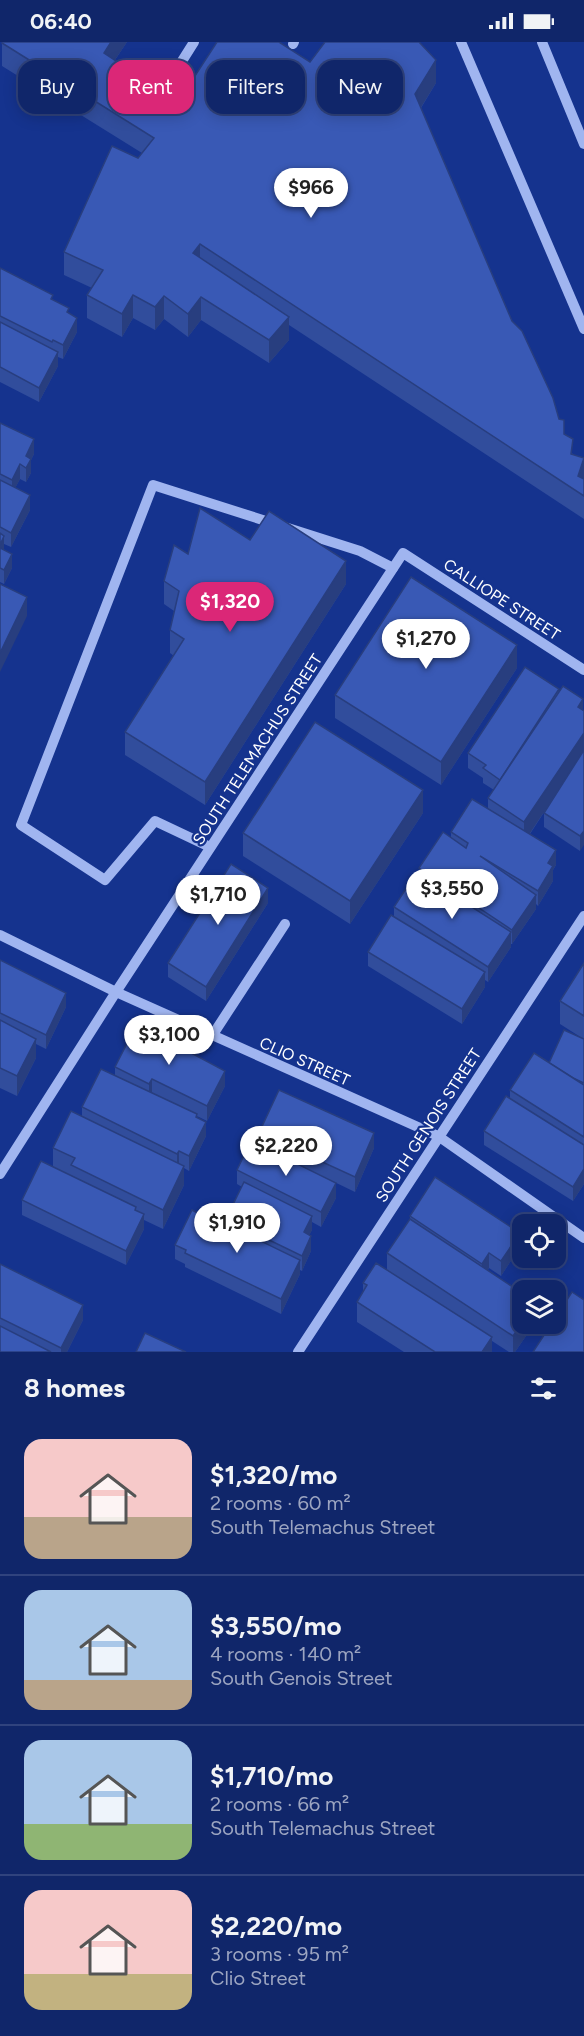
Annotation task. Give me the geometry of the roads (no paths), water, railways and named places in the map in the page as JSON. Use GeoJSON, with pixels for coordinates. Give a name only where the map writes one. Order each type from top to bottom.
{"type":"FeatureCollection","features":[{"type":"Feature","properties":{"kind":"street"},"geometry":{"type":"LineString","coordinates":[[183,60],[194,42]]}},
{"type":"Feature","properties":{"kind":"street"},"geometry":{"type":"LineString","coordinates":[[461,42],[584,329]]}},
{"type":"Feature","properties":{"kind":"street"},"geometry":{"type":"LineString","coordinates":[[542,42],[584,144]]}},
{"type":"Feature","properties":{"kind":"street"},"geometry":{"type":"LineString","coordinates":[[210,847],[155,821],[105,880],[21,825],[153,485],[360,551],[393,568]]}},
{"type":"Feature","properties":{"kind":"street","name":"SOUTH TELEMACHUS STREET"},"geometry":{"type":"LineString","coordinates":[[0,1174],[210,847],[403,553]]}},
{"type":"Feature","properties":{"kind":"street","name":"CALLIOPE STREET"},"geometry":{"type":"LineString","coordinates":[[403,553],[584,670]]}},
{"type":"Feature","properties":{"kind":"street","name":"SOUTH GENOIS STREET"},"geometry":{"type":"LineString","coordinates":[[298,1352],[584,916]]}},
{"type":"Feature","properties":{"kind":"street"},"geometry":{"type":"LineString","coordinates":[[212,1036],[285,924]]}},
{"type":"Feature","properties":{"kind":"street","name":"CLIO STREET"},"geometry":{"type":"LineString","coordinates":[[0,935],[116,992],[438,1136],[584,1238]]}}]}
